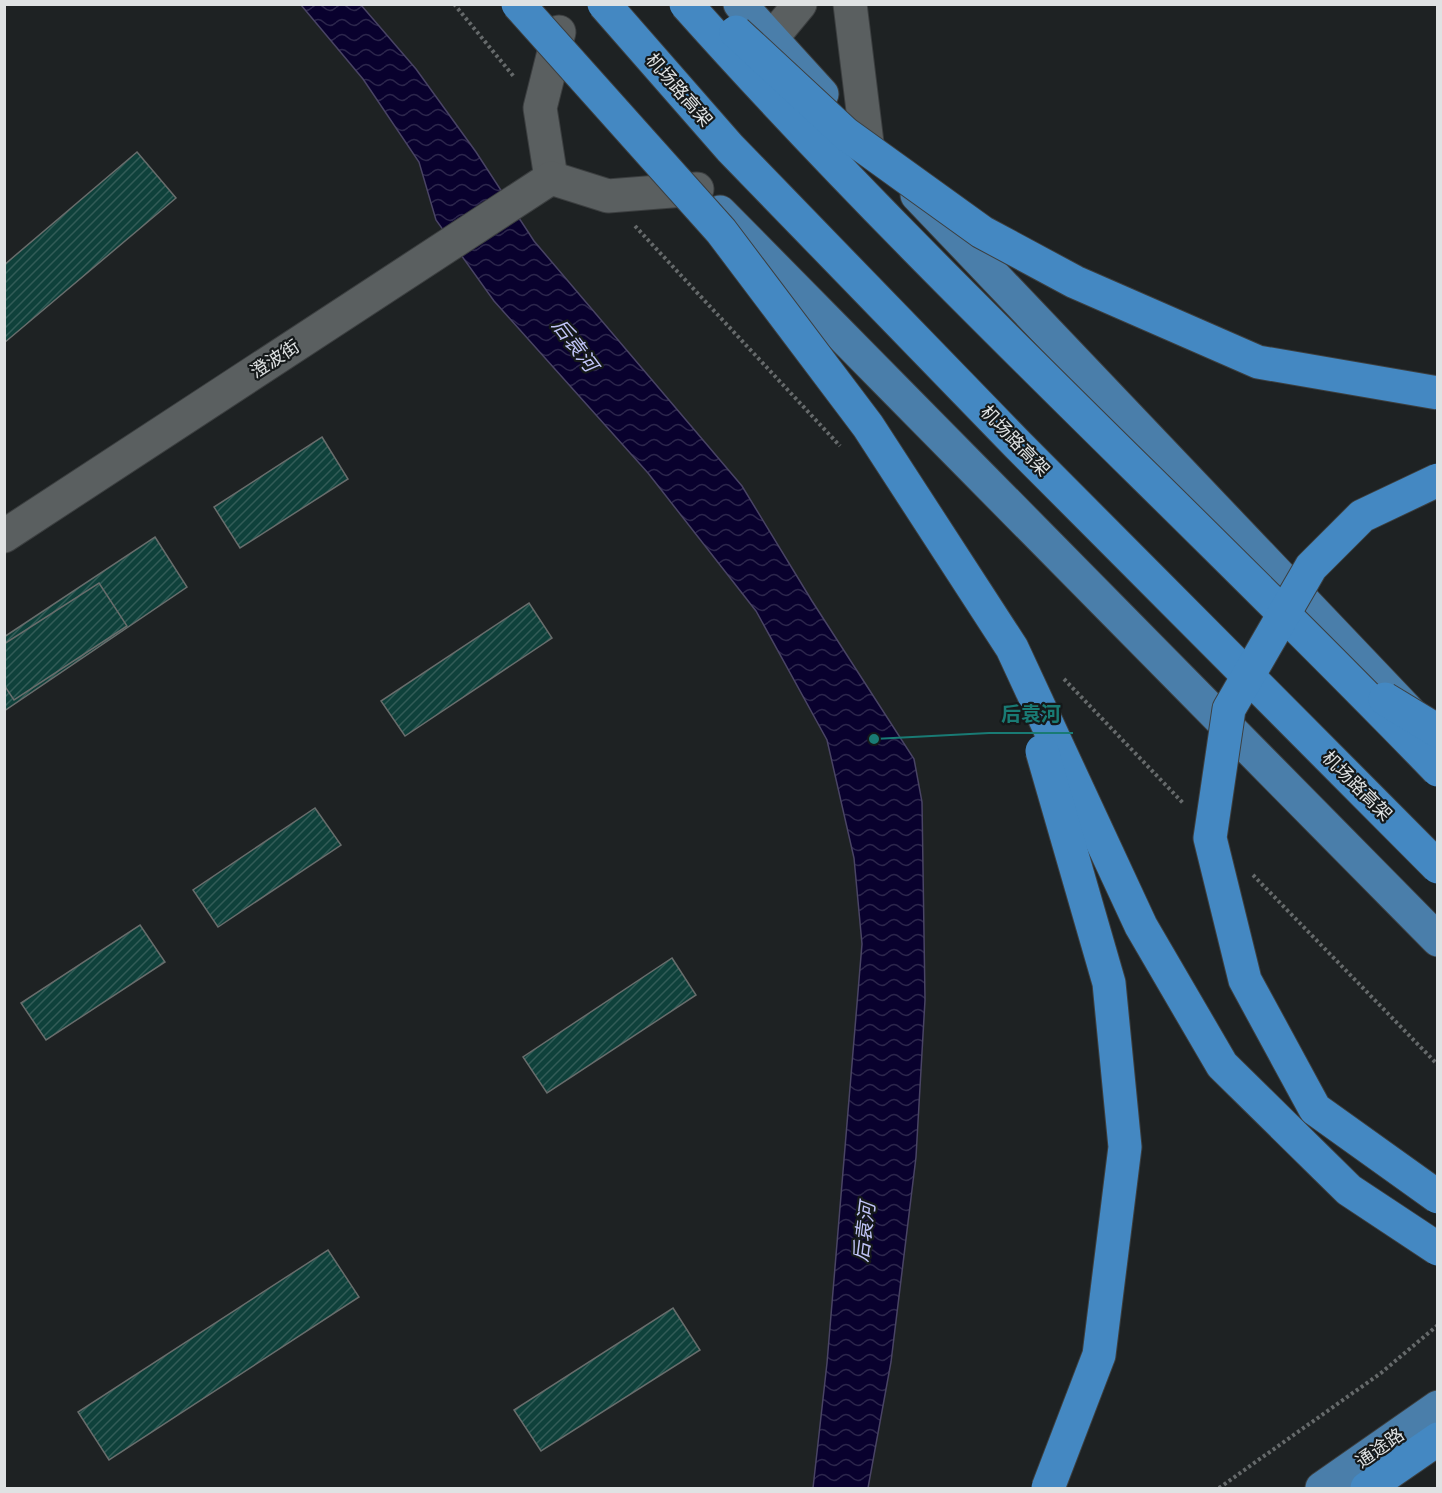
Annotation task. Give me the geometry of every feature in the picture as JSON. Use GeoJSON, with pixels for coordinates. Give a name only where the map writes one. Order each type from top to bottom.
{"type":"FeatureCollection","features":[{"type":"Feature","properties":{"kind":"highway"},"geometry":{"type":"LineString","coordinates":[[518,4],[721,231],[868,426],[1012,648],[1141,926],[1222,1065],[1349,1190],[1437,1249]]}},
{"type":"Feature","properties":{"kind":"highway","name":"机场路高架"},"geometry":{"type":"LineString","coordinates":[[603,4],[754,173],[1017,444],[1437,867]]}},
{"type":"Feature","properties":{"kind":"highway"},"geometry":{"type":"LineString","coordinates":[[686,4],[789,118],[1071,404],[1346,674],[1437,770]]}},
{"type":"Feature","properties":{"kind":"highway"},"geometry":{"type":"LineString","coordinates":[[706,4],[846,134],[982,232],[1075,282],[1258,362],[1437,393]]}},
{"type":"Feature","properties":{"kind":"highway"},"geometry":{"type":"LineString","coordinates":[[1437,480],[1362,516],[1311,567],[1229,709],[1210,838],[1245,980],[1315,1109],[1437,1197]]}},
{"type":"Feature","properties":{"kind":"highway"},"geometry":{"type":"LineString","coordinates":[[1012,648],[1109,983],[1125,1147],[1099,1355],[1048,1488]]}},
{"type":"Feature","properties":{"kind":"highway"},"geometry":{"type":"LineString","coordinates":[[1346,674],[1437,731]]}},
{"type":"Feature","properties":{"kind":"highway"},"geometry":{"type":"LineString","coordinates":[[1367,1488],[1437,1439]]}},
{"type":"Feature","properties":{"kind":"main road"},"geometry":{"type":"LineString","coordinates":[[534,4],[697,189],[1437,940]]}},
{"type":"Feature","properties":{"kind":"main road"},"geometry":{"type":"LineString","coordinates":[[740,4],[867,143],[1183,477],[1437,740]]}},
{"type":"Feature","properties":{"kind":"main road","name":"通途路"},"geometry":{"type":"LineString","coordinates":[[1322,1488],[1437,1407]]}},
{"type":"Feature","properties":{"kind":"street"},"geometry":{"type":"LineString","coordinates":[[771,39],[800,4]]}},
{"type":"Feature","properties":{"kind":"street"},"geometry":{"type":"LineString","coordinates":[[850,4],[867,143]]}},
{"type":"Feature","properties":{"kind":"street"},"geometry":{"type":"LineString","coordinates":[[559,33],[540,108],[548,180],[608,196],[697,189]]}},
{"type":"Feature","properties":{"kind":"street","name":"澄波街"},"geometry":{"type":"LineString","coordinates":[[4,537],[548,180]]}},
{"type":"Feature","properties":{"kind":"path"},"geometry":{"type":"LineString","coordinates":[[1219,1488],[1381,1373],[1437,1324]]}},
{"type":"Feature","properties":{"kind":"water"},"geometry":{"type":"Polygon","coordinates":[[[301,5],[361,5],[416,69],[476,152],[534,241],[742,486],[812,601],[914,759],[922,802],[925,1000],[916,1157],[891,1362],[868,1488],[813,1488],[827,1363],[862,944],[854,858],[827,740],[756,611],[648,473],[494,301],[436,220],[419,162],[363,79],[301,5]]]}},
{"type":"Feature","properties":{"kind":"building"},"geometry":{"type":"Polygon","coordinates":[[[137,152],[176,198],[4,343],[4,265],[137,152]]]}},
{"type":"Feature","properties":{"kind":"building"},"geometry":{"type":"Polygon","coordinates":[[[322,437],[348,479],[240,548],[214,507],[322,437]]]}},
{"type":"Feature","properties":{"kind":"building"},"geometry":{"type":"Polygon","coordinates":[[[155,537],[187,587],[4,711],[4,637],[155,537]]]}},
{"type":"Feature","properties":{"kind":"building"},"geometry":{"type":"Polygon","coordinates":[[[99,583],[127,626],[14,700],[4,685],[4,644],[99,583]]]}},
{"type":"Feature","properties":{"kind":"building"},"geometry":{"type":"Polygon","coordinates":[[[529,603],[552,638],[405,736],[381,701],[529,603]]]}},
{"type":"Feature","properties":{"kind":"building"},"geometry":{"type":"Polygon","coordinates":[[[315,808],[341,845],[218,927],[193,890],[315,808]]]}},
{"type":"Feature","properties":{"kind":"building"},"geometry":{"type":"Polygon","coordinates":[[[140,925],[165,962],[46,1040],[21,1003],[140,925]]]}},
{"type":"Feature","properties":{"kind":"building"},"geometry":{"type":"Polygon","coordinates":[[[672,958],[696,995],[547,1093],[523,1057],[672,958]]]}},
{"type":"Feature","properties":{"kind":"building"},"geometry":{"type":"Polygon","coordinates":[[[328,1250],[359,1297],[109,1460],[78,1412],[328,1250]]]}},
{"type":"Feature","properties":{"kind":"building"},"geometry":{"type":"Polygon","coordinates":[[[673,1308],[700,1350],[541,1451],[514,1410],[673,1308]]]}},
{"type":"Feature","properties":{"kind":"place","name":"后袁河"},"geometry":{"type":"Point","coordinates":[874,739]}}]}
